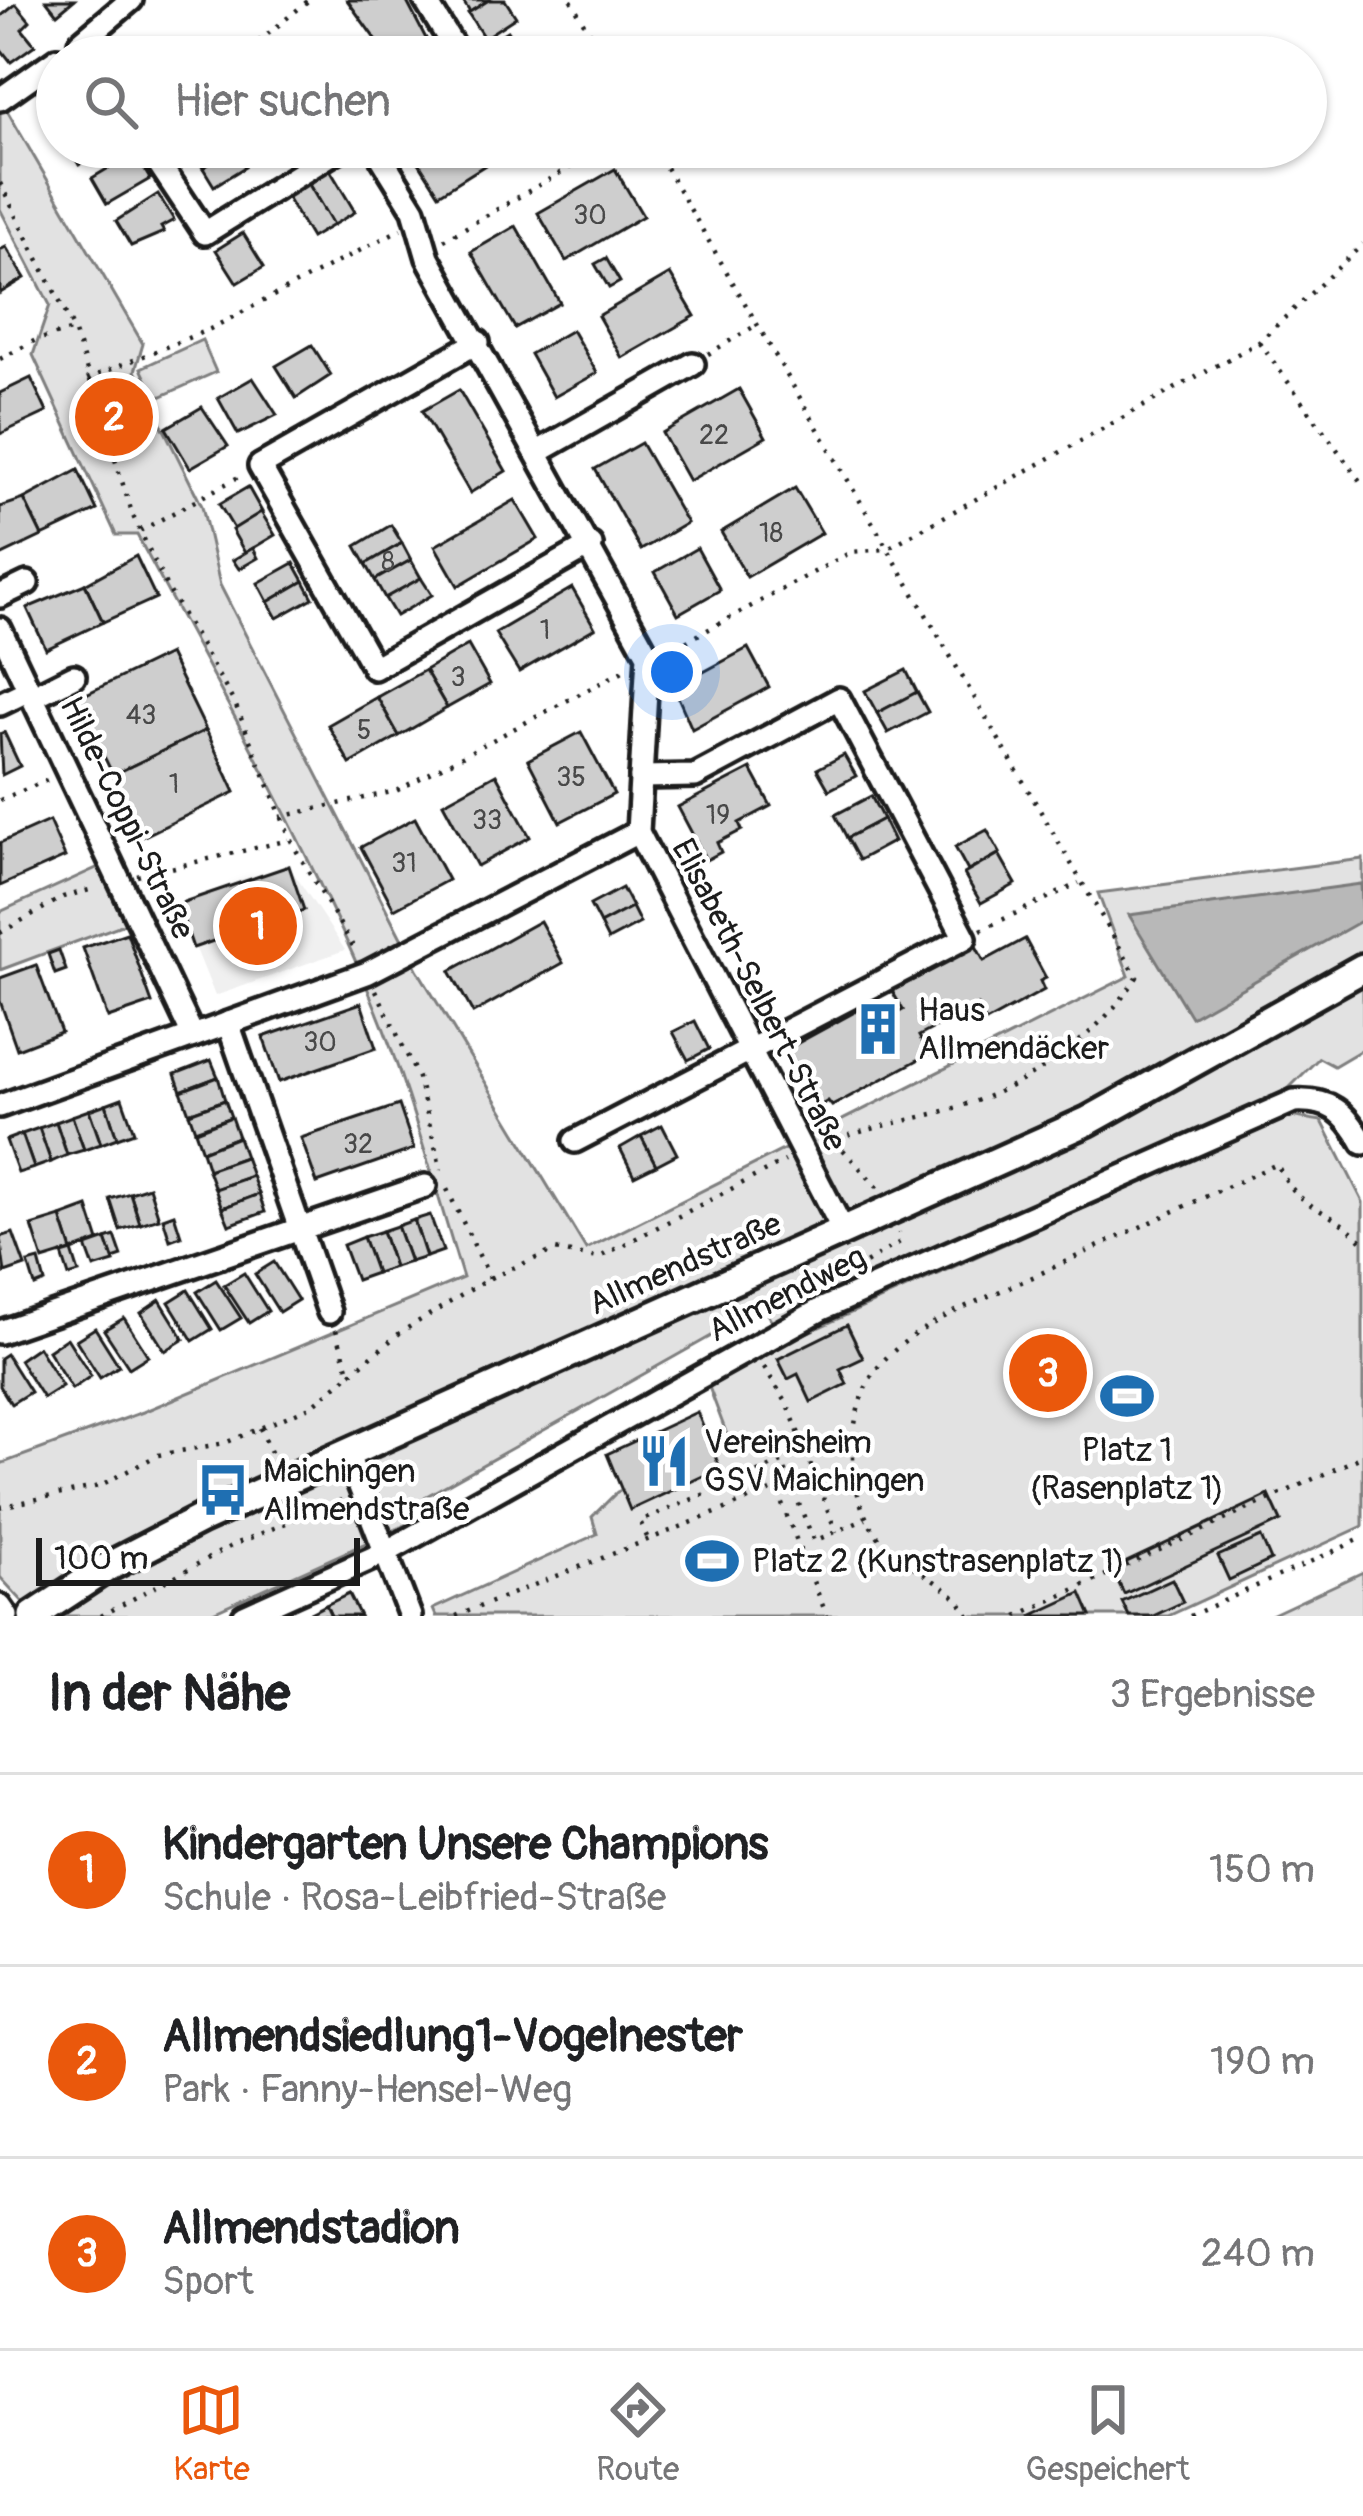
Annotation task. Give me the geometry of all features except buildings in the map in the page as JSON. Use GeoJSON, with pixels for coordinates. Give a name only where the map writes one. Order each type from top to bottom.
{"type":"FeatureCollection","features":[{"type":"Feature","properties":{"kind":"main road","name":"Allmendstraße"},"geometry":{"type":"LineString","coordinates":[[33,1616],[154,1542],[1088,1121],[1363,968]]}},
{"type":"Feature","properties":{"kind":"street"},"geometry":{"type":"LineString","coordinates":[[97,36],[131,0]]}},
{"type":"Feature","properties":{"kind":"street"},"geometry":{"type":"LineString","coordinates":[[425,0],[447,36]]}},
{"type":"Feature","properties":{"kind":"street"},"geometry":{"type":"LineString","coordinates":[[0,98],[36,74]]}},
{"type":"Feature","properties":{"kind":"street"},"geometry":{"type":"LineString","coordinates":[[162,168],[205,233],[309,168]]}},
{"type":"Feature","properties":{"kind":"street","name":"Elisabeth-Selbert-Straße"},"geometry":{"type":"LineString","coordinates":[[387,168],[417,220],[426,250],[591,545],[647,661],[638,832],[844,1232]]}},
{"type":"Feature","properties":{"kind":"street"},"geometry":{"type":"LineString","coordinates":[[478,342],[260,466],[374,668],[591,545]]}},
{"type":"Feature","properties":{"kind":"street"},"geometry":{"type":"LineString","coordinates":[[538,452],[693,364]]}},
{"type":"Feature","properties":{"kind":"street"},"geometry":{"type":"LineString","coordinates":[[0,596],[27,583]]}},
{"type":"Feature","properties":{"kind":"street","name":"Hilde-Coppi-Straße"},"geometry":{"type":"LineString","coordinates":[[0,629],[193,1036]]}},
{"type":"Feature","properties":{"kind":"street"},"geometry":{"type":"LineString","coordinates":[[0,704],[74,676]]}},
{"type":"Feature","properties":{"kind":"street"},"geometry":{"type":"LineString","coordinates":[[575,1141],[965,938],[839,699],[694,776],[641,777]]}},
{"type":"Feature","properties":{"kind":"street"},"geometry":{"type":"LineString","coordinates":[[0,1106],[367,974],[638,832]]}},
{"type":"Feature","properties":{"kind":"street"},"geometry":{"type":"LineString","coordinates":[[228,1023],[329,1312]]}},
{"type":"Feature","properties":{"kind":"street","name":"Allmendweg"},"geometry":{"type":"LineString","coordinates":[[244,1616],[386,1552],[820,1310],[1294,1101],[1323,1100],[1349,1118],[1363,1143]]}},
{"type":"Feature","properties":{"kind":"street"},"geometry":{"type":"LineString","coordinates":[[0,1333],[424,1186]]}},
{"type":"Feature","properties":{"kind":"street"},"geometry":{"type":"LineString","coordinates":[[347,1453],[410,1616]]}},
{"type":"Feature","properties":{"kind":"street"},"geometry":{"type":"LineString","coordinates":[[0,1606],[8,1616]]}},
{"type":"Feature","properties":{"kind":"path"},"geometry":{"type":"LineString","coordinates":[[265,36],[309,0]]}},
{"type":"Feature","properties":{"kind":"path"},"geometry":{"type":"LineString","coordinates":[[571,0],[591,36]]}},
{"type":"Feature","properties":{"kind":"path"},"geometry":{"type":"LineString","coordinates":[[426,250],[569,168]]}},
{"type":"Feature","properties":{"kind":"path"},"geometry":{"type":"LineString","coordinates":[[0,1507],[99,1486],[158,1455],[225,1443],[312,1406],[401,1333],[490,1278],[555,1250],[598,1258],[834,1140],[971,1103],[1047,1066],[1102,1020],[1137,977],[666,168]]}},
{"type":"Feature","properties":{"kind":"path"},"geometry":{"type":"LineString","coordinates":[[0,183],[74,330],[140,530],[236,706],[290,840],[342,921],[418,1078],[455,1212],[490,1278]]}},
{"type":"Feature","properties":{"kind":"path"},"geometry":{"type":"LineString","coordinates":[[87,379],[210,329],[417,220]]}},
{"type":"Feature","properties":{"kind":"path"},"geometry":{"type":"LineString","coordinates":[[280,817],[396,790],[850,552],[886,549],[1259,342],[1363,244]]}},
{"type":"Feature","properties":{"kind":"path"},"geometry":{"type":"LineString","coordinates":[[693,364],[755,326]]}},
{"type":"Feature","properties":{"kind":"path"},"geometry":{"type":"LineString","coordinates":[[0,358],[36,340],[74,330]]}},
{"type":"Feature","properties":{"kind":"path"},"geometry":{"type":"LineString","coordinates":[[1259,342],[1363,485]]}},
{"type":"Feature","properties":{"kind":"path"},"geometry":{"type":"LineString","coordinates":[[140,530],[260,466]]}},
{"type":"Feature","properties":{"kind":"path"},"geometry":{"type":"LineString","coordinates":[[0,800],[68,771]]}},
{"type":"Feature","properties":{"kind":"path"},"geometry":{"type":"LineString","coordinates":[[0,932],[63,897],[290,840]]}},
{"type":"Feature","properties":{"kind":"path"},"geometry":{"type":"LineString","coordinates":[[965,938],[1081,882]]}},
{"type":"Feature","properties":{"kind":"path"},"geometry":{"type":"LineString","coordinates":[[834,1140],[873,1179]]}},
{"type":"Feature","properties":{"kind":"path"},"geometry":{"type":"LineString","coordinates":[[969,1616],[958,1595],[899,1559],[866,1519],[853,1460],[855,1426],[880,1364],[915,1334],[1277,1164],[1292,1197],[1362,1238]]}},
{"type":"Feature","properties":{"kind":"path"},"geometry":{"type":"LineString","coordinates":[[329,1312],[350,1375]]}},
{"type":"Feature","properties":{"kind":"path"},"geometry":{"type":"LineString","coordinates":[[751,1348],[788,1405],[836,1532]]}},
{"type":"Feature","properties":{"kind":"path"},"geometry":{"type":"LineString","coordinates":[[1017,1616],[1363,1456]]}},
{"type":"Feature","properties":{"kind":"path"},"geometry":{"type":"LineString","coordinates":[[648,1540],[640,1521],[782,1462],[814,1541],[866,1519]]}},
{"type":"Feature","properties":{"kind":"path"},"geometry":{"type":"LineString","coordinates":[[456,1616],[776,1489],[827,1616]]}},
{"type":"Feature","properties":{"kind":"path"},"geometry":{"type":"LineString","coordinates":[[101,1616],[233,1545],[362,1491]]}},
{"type":"Feature","properties":{"kind":"path"},"geometry":{"type":"LineString","coordinates":[[1195,1615],[1363,1538]]}},
{"type":"Feature","properties":{"kind":"shaded area"},"geometry":{"type":"Polygon","coordinates":[[[5,107],[36,168],[41,168],[143,344],[135,371],[202,506],[220,585],[417,969],[586,1249],[1129,976],[1098,893],[1363,859],[1363,1049],[1334,1066],[1319,1058],[1275,1102],[837,1290],[774,1326],[763,1307],[425,1497],[432,1513],[204,1616],[36,1616],[0,1577],[0,1464],[143,1412],[463,1278],[396,1062],[316,875],[137,535],[116,535],[33,355],[50,305],[0,209],[0,111],[5,107]]]}},
{"type":"Feature","properties":{"kind":"shaded area"},"geometry":{"type":"Polygon","coordinates":[[[202,340],[216,372],[155,399],[141,368],[202,340]]]}},
{"type":"Feature","properties":{"kind":"shaded area"},"geometry":{"type":"Polygon","coordinates":[[[101,866],[127,923],[0,970],[0,912],[101,866]]]}},
{"type":"Feature","properties":{"kind":"shaded area"},"geometry":{"type":"Polygon","coordinates":[[[289,866],[345,950],[215,996],[178,904],[289,866]]]}},
{"type":"Feature","properties":{"kind":"shaded area"},"geometry":{"type":"Polygon","coordinates":[[[1361,884],[1363,920],[1191,1017],[1129,915],[1361,884]]]}},
{"type":"Feature","properties":{"kind":"shaded area"},"geometry":{"type":"Polygon","coordinates":[[[1289,1116],[1322,1121],[1363,1202],[1363,1526],[1168,1616],[436,1616],[433,1609],[597,1534],[592,1517],[617,1492],[730,1443],[709,1387],[793,1339],[1289,1116]]]}},
{"type":"Feature","properties":{"kind":"shaded area"},"geometry":{"type":"Polygon","coordinates":[[[1363,1572],[1363,1616],[1269,1616],[1363,1572]]]}},
{"type":"Feature","properties":{"kind":"place","name":"Allmendsiedlung1-Vogelnester"},"geometry":{"type":"Point","coordinates":[114,417]}},
{"type":"Feature","properties":{"kind":"place","name":"Kindergarten Unsere Champions"},"geometry":{"type":"Point","coordinates":[258,926]}},
{"type":"Feature","properties":{"kind":"place","name":"Haus Allmendäcker"},"geometry":{"type":"Point","coordinates":[878,1029]}},
{"type":"Feature","properties":{"kind":"place","name":"Allmendstadion"},"geometry":{"type":"Point","coordinates":[1048,1373]}},
{"type":"Feature","properties":{"kind":"place","name":"Platz 1 (Rasenplatz 1)"},"geometry":{"type":"Point","coordinates":[1127,1396]}},
{"type":"Feature","properties":{"kind":"place","name":"Vereinsheim GSV Maichingen"},"geometry":{"type":"Point","coordinates":[664,1461]}},
{"type":"Feature","properties":{"kind":"place","name":"Maichingen Allmendstraße"},"geometry":{"type":"Point","coordinates":[223,1490]}},
{"type":"Feature","properties":{"kind":"place","name":"Platz 2 (Kunstrasenplatz 1)"},"geometry":{"type":"Point","coordinates":[712,1561]}}]}
